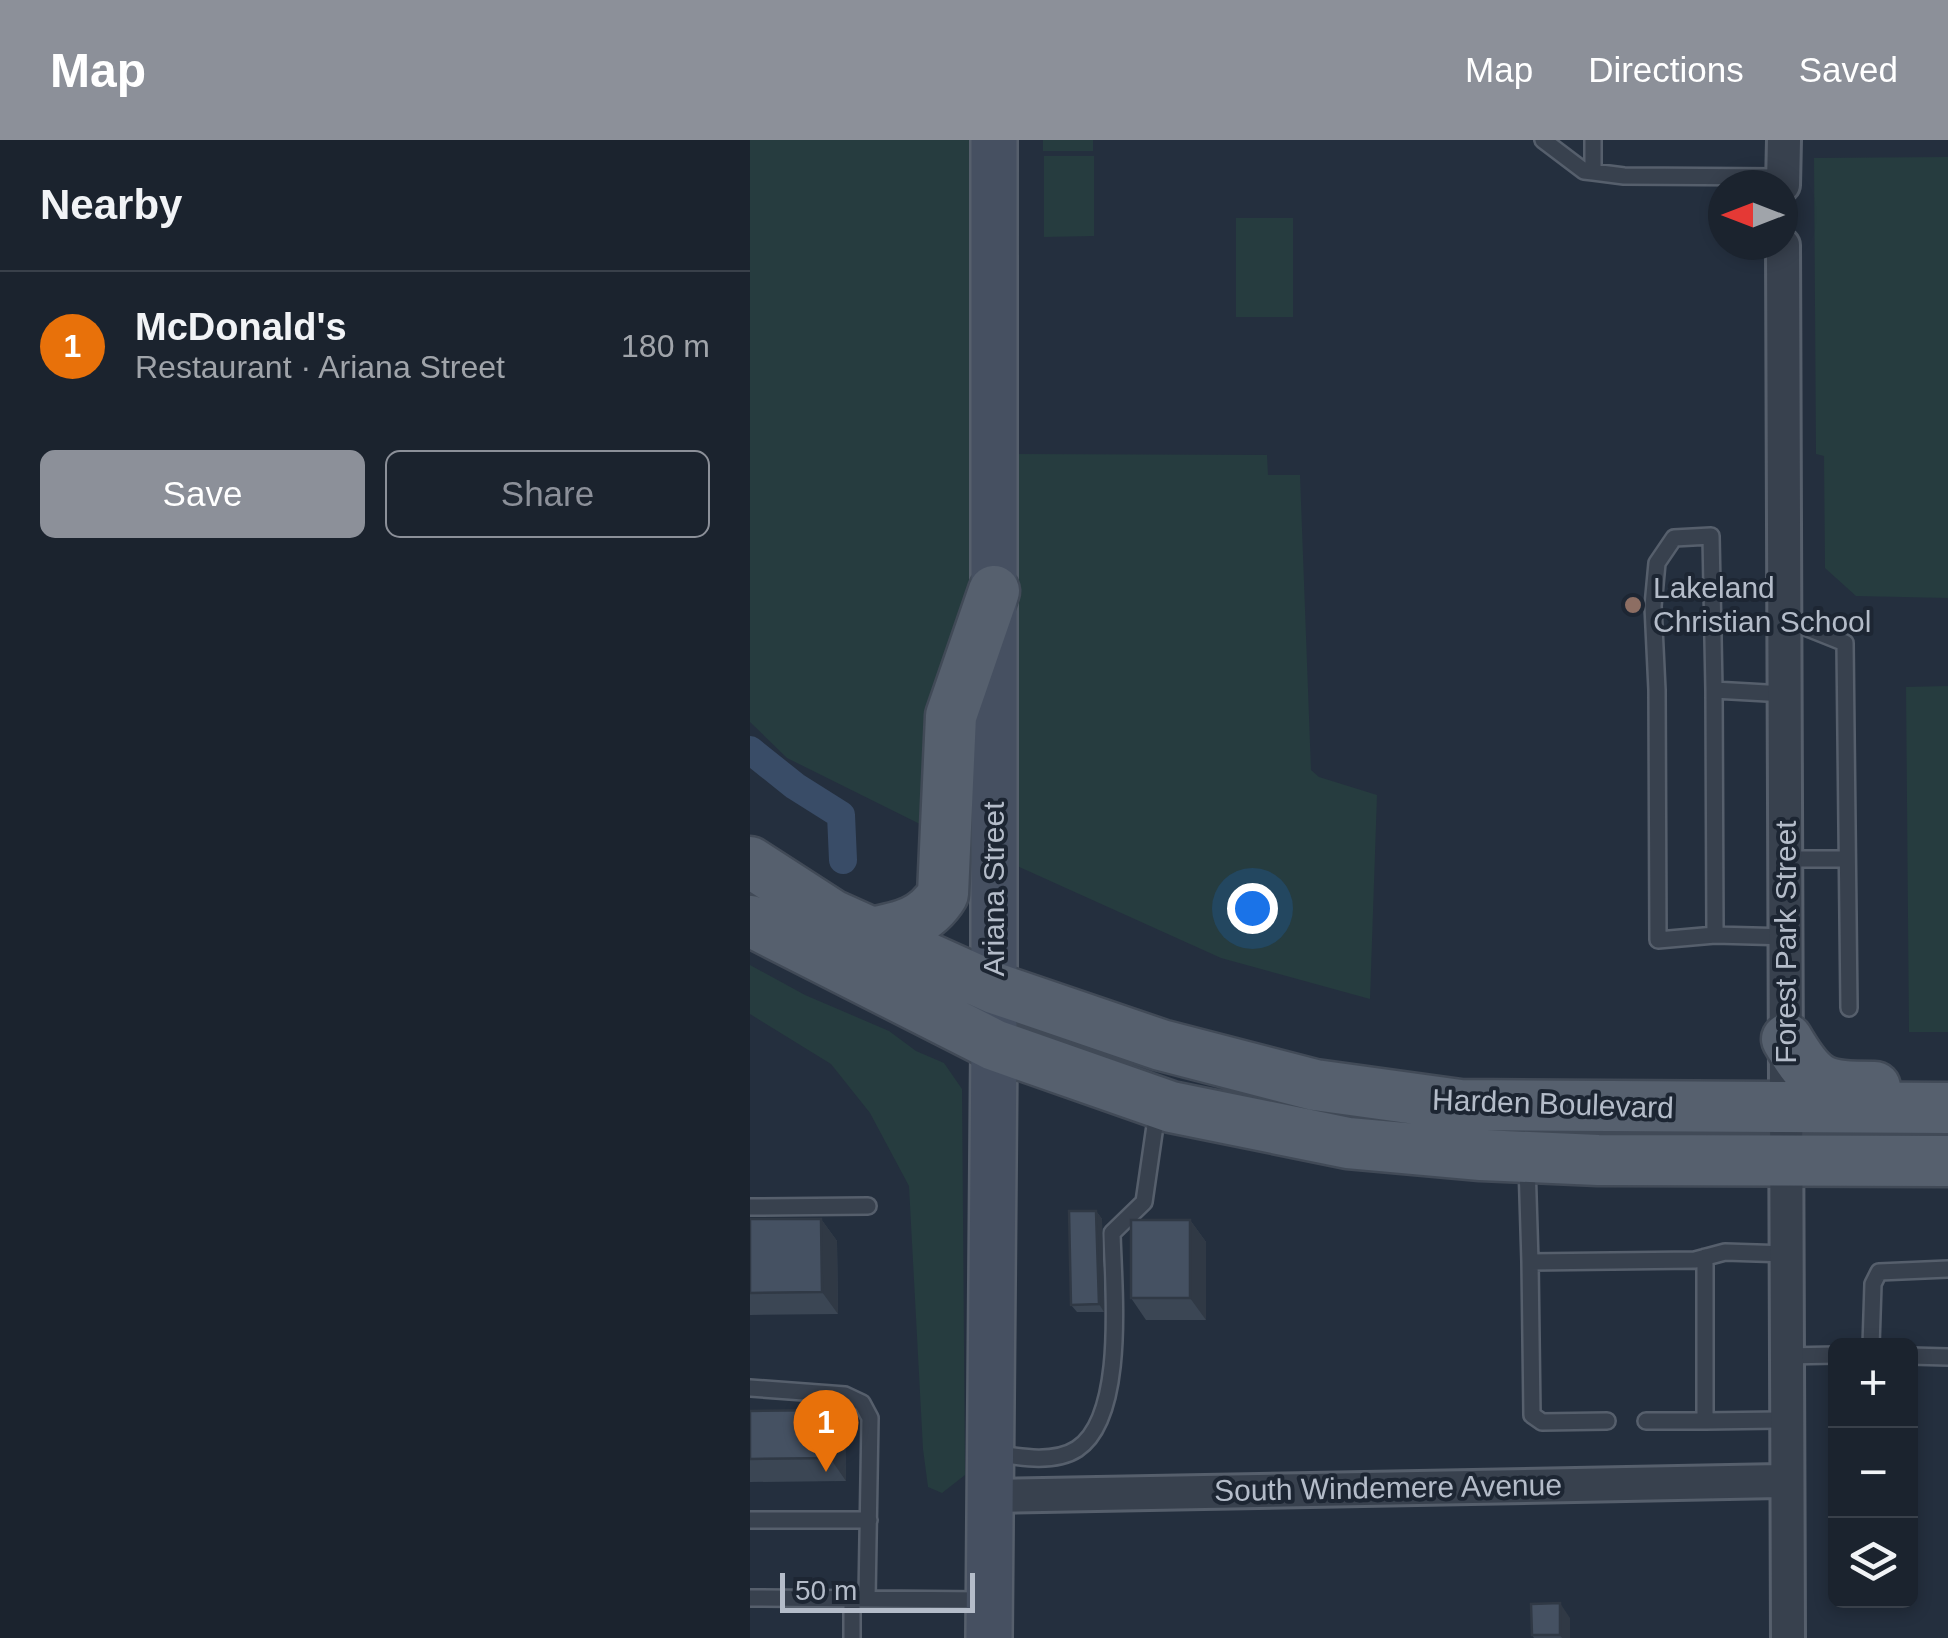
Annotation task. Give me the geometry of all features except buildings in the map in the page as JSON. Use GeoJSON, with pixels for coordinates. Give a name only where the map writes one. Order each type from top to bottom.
{"type":"FeatureCollection","features":[{"type":"Feature","properties":{"kind":"main road"},"geometry":{"type":"LineString","coordinates":[[871,933],[920,920],[934,910],[943,894],[951,716],[994,591]]}},
{"type":"Feature","properties":{"kind":"main road","name":"Harden Boulevard"},"geometry":{"type":"LineString","coordinates":[[750,862],[832,915],[994,988],[1161,1045],[1315,1084],[1460,1105],[1787,1110],[1948,1106]]}},
{"type":"Feature","properties":{"kind":"main road","name":"Harden Boulevard"},"geometry":{"type":"LineString","coordinates":[[750,922],[994,1045],[1157,1103],[1348,1143],[1528,1157],[1948,1161]]}},
{"type":"Feature","properties":{"kind":"main road"},"geometry":{"type":"LineString","coordinates":[[1787,1039],[1813,1078],[1840,1087],[1893,1088],[1948,1106]]}},
{"type":"Feature","properties":{"kind":"street","name":"Ariana Street"},"geometry":{"type":"LineString","coordinates":[[988,1619],[994,1045],[994,140]]}},
{"type":"Feature","properties":{"kind":"street"},"geometry":{"type":"LineString","coordinates":[[1783,170],[1784,140]]}},
{"type":"Feature","properties":{"kind":"street","name":"Forest Park Street"},"geometry":{"type":"LineString","coordinates":[[1783,260],[1788,1638]]}},
{"type":"Feature","properties":{"kind":"street","name":"South Windemere Avenue"},"geometry":{"type":"LineString","coordinates":[[989,1496],[1786,1481]]}},
{"type":"Feature","properties":{"kind":"lane"},"geometry":{"type":"LineString","coordinates":[[1543,140],[1584,171],[1708,179]]}},
{"type":"Feature","properties":{"kind":"lane"},"geometry":{"type":"LineString","coordinates":[[1593,140],[1593,172]]}},
{"type":"Feature","properties":{"kind":"lane"},"geometry":{"type":"LineString","coordinates":[[1715,935],[1711,536],[1674,538],[1658,563],[1653,606],[1658,940],[1715,935],[1786,937]]}},
{"type":"Feature","properties":{"kind":"lane"},"geometry":{"type":"LineString","coordinates":[[1785,619],[1845,643],[1849,1008]]}},
{"type":"Feature","properties":{"kind":"lane"},"geometry":{"type":"LineString","coordinates":[[1714,690],[1785,694]]}},
{"type":"Feature","properties":{"kind":"lane"},"geometry":{"type":"LineString","coordinates":[[1786,858],[1848,858]]}},
{"type":"Feature","properties":{"kind":"lane"},"geometry":{"type":"LineString","coordinates":[[990,1452],[1021,1458],[1054,1456],[1078,1449],[1103,1409],[1116,1363],[1112,1233],[1144,1202],[1157,1103]]}},
{"type":"Feature","properties":{"kind":"lane"},"geometry":{"type":"LineString","coordinates":[[1528,1157],[1532,1415],[1542,1422],[1607,1422]]}},
{"type":"Feature","properties":{"kind":"lane"},"geometry":{"type":"LineString","coordinates":[[750,1207],[868,1206]]}},
{"type":"Feature","properties":{"kind":"lane"},"geometry":{"type":"LineString","coordinates":[[1530,1262],[1705,1258],[1725,1252],[1787,1254]]}},
{"type":"Feature","properties":{"kind":"lane"},"geometry":{"type":"LineString","coordinates":[[1705,1258],[1705,1420]]}},
{"type":"Feature","properties":{"kind":"lane"},"geometry":{"type":"LineString","coordinates":[[1871,1338],[1873,1284],[1880,1272],[1948,1269]]}},
{"type":"Feature","properties":{"kind":"lane"},"geometry":{"type":"LineString","coordinates":[[1786,1356],[1828,1355]]}},
{"type":"Feature","properties":{"kind":"lane"},"geometry":{"type":"LineString","coordinates":[[1918,1356],[1948,1357]]}},
{"type":"Feature","properties":{"kind":"lane"},"geometry":{"type":"LineString","coordinates":[[750,1388],[845,1395],[862,1403],[870,1418],[869,1520],[852,1638]]}},
{"type":"Feature","properties":{"kind":"lane"},"geometry":{"type":"LineString","coordinates":[[1646,1421],[1786,1420]]}},
{"type":"Feature","properties":{"kind":"lane"},"geometry":{"type":"LineString","coordinates":[[750,1520],[869,1520]]}},
{"type":"Feature","properties":{"kind":"lane"},"geometry":{"type":"LineString","coordinates":[[750,1598],[859,1599],[988,1619]]}},
{"type":"Feature","properties":{"kind":"green space"},"geometry":{"type":"Polygon","coordinates":[[[750,140],[979,140],[979,589],[932,830],[787,758],[750,722],[750,140]]]}},
{"type":"Feature","properties":{"kind":"green space"},"geometry":{"type":"Polygon","coordinates":[[[1043,140],[1093,140],[1093,151],[1043,151],[1043,140]]]}},
{"type":"Feature","properties":{"kind":"green space"},"geometry":{"type":"Polygon","coordinates":[[[1044,156],[1094,156],[1094,236],[1044,237],[1044,156]]]}},
{"type":"Feature","properties":{"kind":"green space"},"geometry":{"type":"Polygon","coordinates":[[[1948,157],[1948,598],[1856,596],[1825,568],[1824,456],[1816,454],[1814,158],[1948,157]]]}},
{"type":"Feature","properties":{"kind":"green space"},"geometry":{"type":"Polygon","coordinates":[[[1236,218],[1293,218],[1293,317],[1236,317],[1236,218]]]}},
{"type":"Feature","properties":{"kind":"green space"},"geometry":{"type":"Polygon","coordinates":[[[1013,454],[1267,455],[1268,475],[1300,475],[1311,770],[1319,777],[1377,795],[1370,999],[1221,958],[1008,862],[1013,454]]]}},
{"type":"Feature","properties":{"kind":"green space"},"geometry":{"type":"Polygon","coordinates":[[[1948,686],[1948,1032],[1909,1032],[1906,687],[1948,686]]]}},
{"type":"Feature","properties":{"kind":"green space"},"geometry":{"type":"Polygon","coordinates":[[[750,965],[805,995],[889,1031],[916,1051],[944,1063],[962,1089],[965,1475],[942,1493],[928,1487],[923,1449],[909,1186],[870,1113],[831,1064],[750,1014],[750,965]]]}},
{"type":"Feature","properties":{"kind":"waterway"},"geometry":{"type":"LineString","coordinates":[[750,750],[795,786],[841,815],[843,860]]}},
{"type":"Feature","properties":{"kind":"place","name":"Lakeland Christian School"},"geometry":{"type":"Point","coordinates":[1633,605]}},
{"type":"Feature","properties":{"kind":"place","name":"McDonald's"},"geometry":{"type":"Point","coordinates":[826,1472]}}]}
